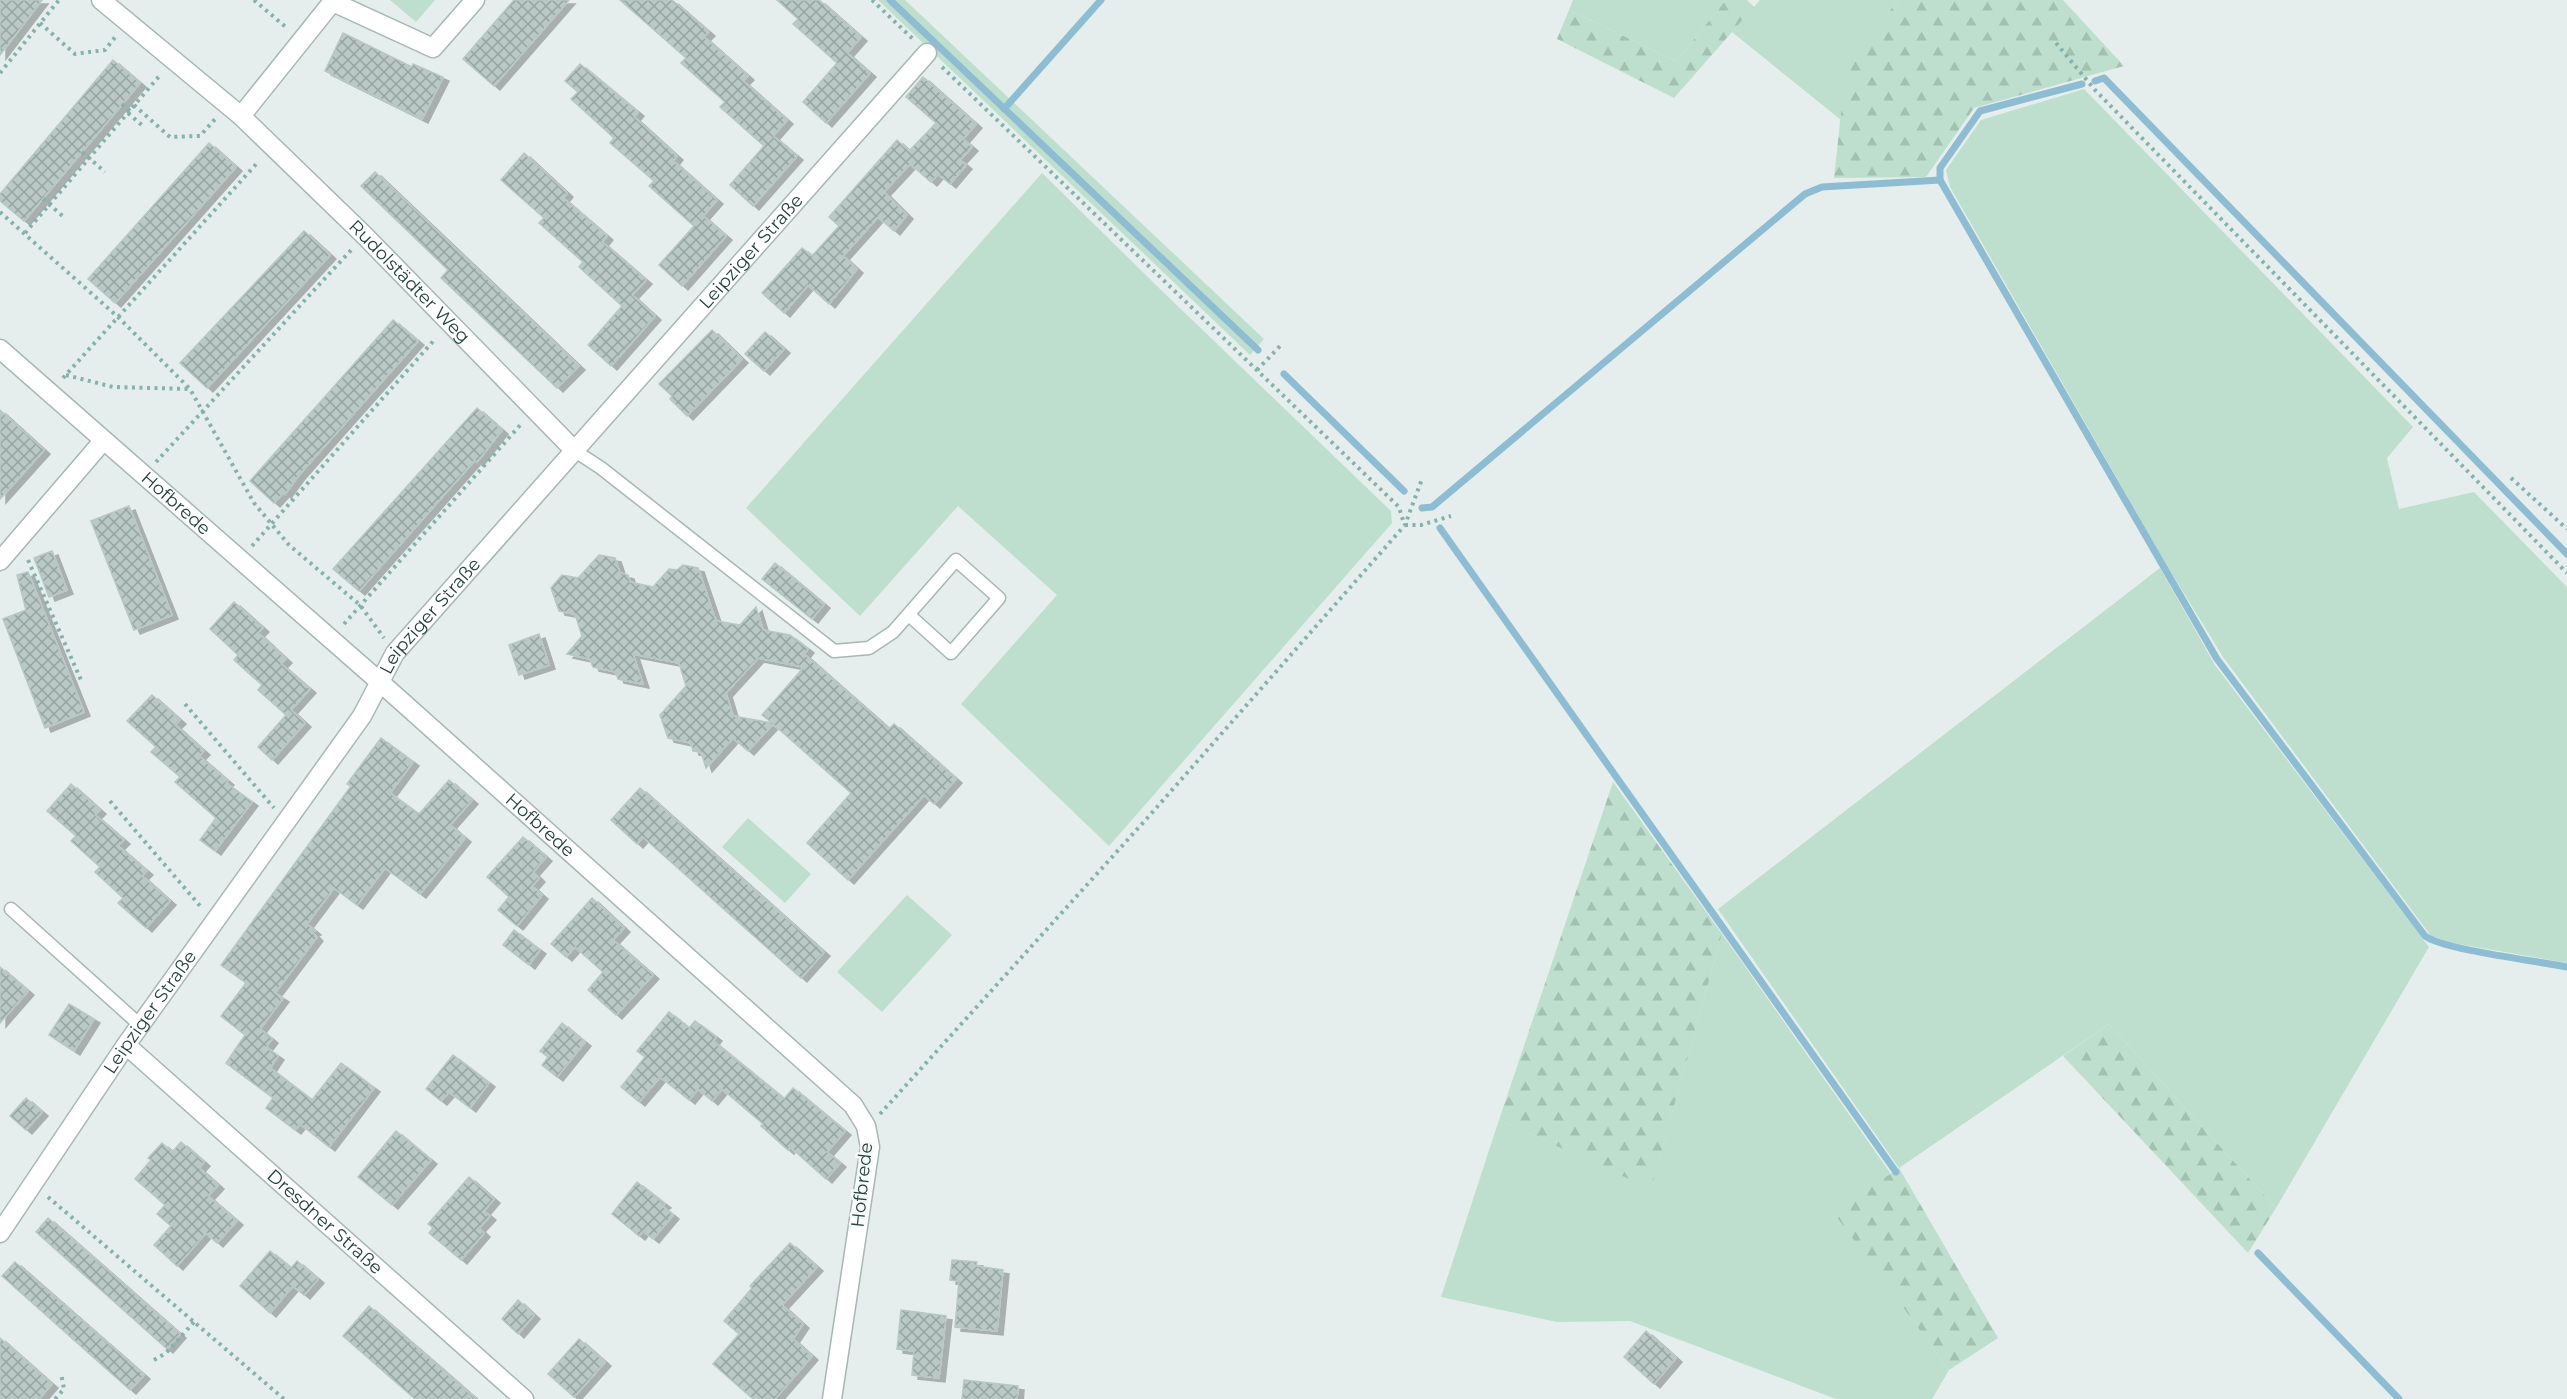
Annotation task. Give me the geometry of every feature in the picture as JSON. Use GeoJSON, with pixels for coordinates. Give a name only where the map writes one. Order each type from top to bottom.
{"type":"FeatureCollection","features":[{"type":"Feature","properties":{"kind":"street","name":"Rudolstädter Weg"},"geometry":{"type":"LineString","coordinates":[[101,0],[234,111],[272,147],[364,235],[574,451]]}},
{"type":"Feature","properties":{"kind":"street"},"geometry":{"type":"LineString","coordinates":[[234,111],[301,41],[333,1],[434,48],[475,0]]}},
{"type":"Feature","properties":{"kind":"street","name":"Leipziger Straße"},"geometry":{"type":"LineString","coordinates":[[0,1233],[140,1025],[362,716],[395,653],[927,53]]}},
{"type":"Feature","properties":{"kind":"street","name":"Hofbrede"},"geometry":{"type":"LineString","coordinates":[[0,349],[381,683],[853,1105],[866,1126],[870,1147],[832,1399]]}},
{"type":"Feature","properties":{"kind":"street"},"geometry":{"type":"LineString","coordinates":[[0,561],[103,441]]}},
{"type":"Feature","properties":{"kind":"street","name":"Dresdner Straße"},"geometry":{"type":"LineString","coordinates":[[126,1045],[524,1399]]}},
{"type":"Feature","properties":{"kind":"lane"},"geometry":{"type":"LineString","coordinates":[[574,451],[601,468],[834,651],[869,648],[893,632],[956,560],[999,598],[951,653],[909,615]]}},
{"type":"Feature","properties":{"kind":"lane"},"geometry":{"type":"LineString","coordinates":[[10,909],[140,1025]]}},
{"type":"Feature","properties":{"kind":"path"},"geometry":{"type":"LineString","coordinates":[[0,73],[59,0]]}},
{"type":"Feature","properties":{"kind":"path"},"geometry":{"type":"LineString","coordinates":[[254,0],[301,41]]}},
{"type":"Feature","properties":{"kind":"path"},"geometry":{"type":"LineString","coordinates":[[872,0],[1399,507],[1405,525]]}},
{"type":"Feature","properties":{"kind":"path"},"geometry":{"type":"LineString","coordinates":[[40,23],[75,54],[105,50],[127,22]]}},
{"type":"Feature","properties":{"kind":"path"},"geometry":{"type":"LineString","coordinates":[[2056,43],[2095,90],[2567,573]]}},
{"type":"Feature","properties":{"kind":"path"},"geometry":{"type":"LineString","coordinates":[[26,233],[173,60]]}},
{"type":"Feature","properties":{"kind":"path"},"geometry":{"type":"LineString","coordinates":[[122,104],[144,127]]}},
{"type":"Feature","properties":{"kind":"path"},"geometry":{"type":"LineString","coordinates":[[134,105],[170,137],[200,136],[234,111]]}},
{"type":"Feature","properties":{"kind":"path"},"geometry":{"type":"LineString","coordinates":[[49,394],[272,147]]}},
{"type":"Feature","properties":{"kind":"path"},"geometry":{"type":"LineString","coordinates":[[82,152],[105,172]]}},
{"type":"Feature","properties":{"kind":"path"},"geometry":{"type":"LineString","coordinates":[[43,199],[65,218]]}},
{"type":"Feature","properties":{"kind":"path"},"geometry":{"type":"LineString","coordinates":[[0,212],[119,318],[190,390],[254,503],[289,545],[360,605],[395,653]]}},
{"type":"Feature","properties":{"kind":"path"},"geometry":{"type":"LineString","coordinates":[[159,458],[364,235]]}},
{"type":"Feature","properties":{"kind":"path"},"geometry":{"type":"LineString","coordinates":[[255,543],[450,322]]}},
{"type":"Feature","properties":{"kind":"path"},"geometry":{"type":"LineString","coordinates":[[1257,370],[1282,344]]}},
{"type":"Feature","properties":{"kind":"path"},"geometry":{"type":"LineString","coordinates":[[66,375],[113,387],[190,390]]}},
{"type":"Feature","properties":{"kind":"path"},"geometry":{"type":"LineString","coordinates":[[346,622],[535,410]]}},
{"type":"Feature","properties":{"kind":"path"},"geometry":{"type":"LineString","coordinates":[[2511,478],[2567,529]]}},
{"type":"Feature","properties":{"kind":"path"},"geometry":{"type":"LineString","coordinates":[[866,1126],[876,1119],[1126,841],[1405,525],[1422,479]]}},
{"type":"Feature","properties":{"kind":"path"},"geometry":{"type":"LineString","coordinates":[[1405,525],[1421,525],[1450,516]]}},
{"type":"Feature","properties":{"kind":"path"},"geometry":{"type":"LineString","coordinates":[[13,546],[28,560],[81,680]]}},
{"type":"Feature","properties":{"kind":"path"},"geometry":{"type":"LineString","coordinates":[[185,704],[274,807],[288,819]]}},
{"type":"Feature","properties":{"kind":"path"},"geometry":{"type":"LineString","coordinates":[[110,801],[197,903],[216,919]]}},
{"type":"Feature","properties":{"kind":"path"},"geometry":{"type":"LineString","coordinates":[[31,1185],[195,1321],[284,1399]]}},
{"type":"Feature","properties":{"kind":"path"},"geometry":{"type":"LineString","coordinates":[[154,1360],[166,1353],[195,1321]]}},
{"type":"Feature","properties":{"kind":"path"},"geometry":{"type":"LineString","coordinates":[[55,1399],[64,1389],[61,1373]]}},
{"type":"Feature","properties":{"kind":"green space"},"geometry":{"type":"Polygon","coordinates":[[[390,0],[435,0],[416,22],[390,0]]]}},
{"type":"Feature","properties":{"kind":"green space"},"geometry":{"type":"Polygon","coordinates":[[[878,0],[905,0],[1264,339],[1250,355],[878,0]]]}},
{"type":"Feature","properties":{"kind":"green space"},"geometry":{"type":"Polygon","coordinates":[[[1573,0],[1726,0],[1676,61],[1569,10],[1573,0]]]}},
{"type":"Feature","properties":{"kind":"green space"},"geometry":{"type":"Polygon","coordinates":[[[1726,0],[1747,0],[1754,7],[1674,98],[1557,39],[1569,10],[1676,61],[1726,0]]]}},
{"type":"Feature","properties":{"kind":"green space"},"geometry":{"type":"Polygon","coordinates":[[[1760,0],[1898,0],[1847,67],[1841,120],[1732,32],[1760,0]]]}},
{"type":"Feature","properties":{"kind":"green space"},"geometry":{"type":"Polygon","coordinates":[[[1898,0],[2063,0],[2124,66],[1974,108],[1926,177],[1834,178],[1846,67],[1898,0]]]}},
{"type":"Feature","properties":{"kind":"green space"},"geometry":{"type":"Polygon","coordinates":[[[2084,89],[2413,427],[2387,458],[2399,509],[2474,492],[2567,587],[2567,963],[2453,943],[2431,936],[2223,657],[2166,564],[1950,187],[1946,170],[1981,120],[2084,89]]]}},
{"type":"Feature","properties":{"kind":"green space"},"geometry":{"type":"Polygon","coordinates":[[[1042,173],[1391,511],[1392,523],[1109,846],[961,704],[1057,595],[958,506],[860,616],[746,508],[1042,173]]]}},
{"type":"Feature","properties":{"kind":"green space"},"geometry":{"type":"Polygon","coordinates":[[[2160,568],[2215,665],[2429,947],[2276,1208],[2109,1024],[1899,1168],[1718,909],[2160,568]]]}},
{"type":"Feature","properties":{"kind":"green space"},"geometry":{"type":"Polygon","coordinates":[[[1613,782],[1722,934],[1651,1189],[1499,1120],[1613,782]]]}},
{"type":"Feature","properties":{"kind":"green space"},"geometry":{"type":"Polygon","coordinates":[[[748,818],[811,874],[785,903],[722,847],[748,818]]]}},
{"type":"Feature","properties":{"kind":"green space"},"geometry":{"type":"Polygon","coordinates":[[[907,895],[952,935],[882,1012],[837,972],[907,895]]]}},
{"type":"Feature","properties":{"kind":"green space"},"geometry":{"type":"Polygon","coordinates":[[[1722,934],[1891,1174],[1835,1213],[1949,1370],[1932,1399],[1836,1399],[1630,1321],[1557,1322],[1441,1297],[1499,1120],[1651,1188],[1722,934]]]}},
{"type":"Feature","properties":{"kind":"green space"},"geometry":{"type":"Polygon","coordinates":[[[2109,1024],[2276,1208],[2248,1253],[2063,1056],[2109,1024]]]}},
{"type":"Feature","properties":{"kind":"green space"},"geometry":{"type":"Polygon","coordinates":[[[1899,1168],[1998,1338],[1949,1370],[1834,1213],[1899,1168]]]}},
{"type":"Feature","properties":{"kind":"building"},"geometry":{"type":"Polygon","coordinates":[[[0,0],[42,0],[0,55],[0,0]]]}},
{"type":"Feature","properties":{"kind":"building"},"geometry":{"type":"Polygon","coordinates":[[[514,0],[569,0],[494,86],[463,59],[514,0]]]}},
{"type":"Feature","properties":{"kind":"building"},"geometry":{"type":"Polygon","coordinates":[[[620,0],[672,0],[709,32],[704,37],[748,76],[743,81],[787,120],[773,136],[797,156],[753,206],[730,185],[764,146],[720,107],[725,102],[681,63],[686,58],[620,0]]]}},
{"type":"Feature","properties":{"kind":"building"},"geometry":{"type":"Polygon","coordinates":[[[777,0],[819,0],[861,37],[847,53],[870,73],[826,123],[803,102],[837,63],[793,24],[798,19],[777,0]]]}},
{"type":"Feature","properties":{"kind":"building"},"geometry":{"type":"Polygon","coordinates":[[[343,33],[412,67],[413,64],[443,77],[422,119],[325,71],[343,33]]]}},
{"type":"Feature","properties":{"kind":"building"},"geometry":{"type":"Polygon","coordinates":[[[113,60],[140,83],[24,221],[0,201],[0,194],[113,60]]]}},
{"type":"Feature","properties":{"kind":"building"},"geometry":{"type":"Polygon","coordinates":[[[580,64],[638,112],[634,117],[677,156],[673,161],[717,200],[703,216],[726,236],[682,286],[659,265],[694,226],[649,186],[654,181],[610,143],[614,138],[571,99],[578,92],[565,81],[580,64]]]}},
{"type":"Feature","properties":{"kind":"building"},"geometry":{"type":"Polygon","coordinates":[[[923,77],[976,124],[963,139],[972,147],[960,160],[966,165],[950,184],[938,174],[931,182],[910,164],[884,192],[907,215],[894,231],[878,217],[843,256],[857,269],[829,304],[808,285],[784,313],[762,293],[802,248],[812,256],[839,226],[829,217],[897,140],[909,151],[936,123],[906,97],[923,77]]]}},
{"type":"Feature","properties":{"kind":"building"},"geometry":{"type":"Polygon","coordinates":[[[209,143],[236,167],[115,303],[88,279],[209,143]]]}},
{"type":"Feature","properties":{"kind":"building"},"geometry":{"type":"Polygon","coordinates":[[[524,153],[567,193],[563,198],[607,236],[602,242],[646,280],[632,295],[655,316],[611,366],[588,345],[622,306],[579,267],[583,262],[539,223],[544,218],[501,180],[524,153]]]}},
{"type":"Feature","properties":{"kind":"building"},"geometry":{"type":"Polygon","coordinates":[[[375,172],[579,366],[557,388],[441,278],[448,270],[361,186],[375,172]]]}},
{"type":"Feature","properties":{"kind":"building"},"geometry":{"type":"Polygon","coordinates":[[[304,231],[330,255],[207,388],[180,363],[304,231]]]}},
{"type":"Feature","properties":{"kind":"building"},"geometry":{"type":"Polygon","coordinates":[[[393,320],[418,341],[299,475],[285,494],[284,492],[274,503],[250,481],[393,320]]]}},
{"type":"Feature","properties":{"kind":"building"},"geometry":{"type":"Polygon","coordinates":[[[712,330],[742,359],[687,416],[670,399],[672,396],[659,384],[712,330]]]}},
{"type":"Feature","properties":{"kind":"building"},"geometry":{"type":"Polygon","coordinates":[[[765,332],[784,349],[764,371],[745,354],[765,332]]]}},
{"type":"Feature","properties":{"kind":"building"},"geometry":{"type":"Polygon","coordinates":[[[477,408],[502,430],[477,462],[475,460],[359,591],[333,569],[477,408]]]}},
{"type":"Feature","properties":{"kind":"building"},"geometry":{"type":"Polygon","coordinates":[[[0,410],[44,450],[0,499],[0,410]]]}},
{"type":"Feature","properties":{"kind":"building"},"geometry":{"type":"Polygon","coordinates":[[[129,506],[172,615],[134,630],[91,521],[129,506]]]}},
{"type":"Feature","properties":{"kind":"building"},"geometry":{"type":"Polygon","coordinates":[[[52,551],[67,590],[49,597],[34,558],[52,551]]]}},
{"type":"Feature","properties":{"kind":"building"},"geometry":{"type":"Polygon","coordinates":[[[599,555],[615,558],[620,573],[628,575],[630,582],[653,587],[669,569],[677,570],[683,565],[698,568],[716,621],[740,625],[756,607],[763,630],[790,635],[808,649],[804,654],[889,729],[894,724],[956,779],[934,804],[924,795],[848,880],[807,843],[851,793],[773,724],[748,751],[733,738],[706,768],[701,752],[693,751],[691,743],[668,738],[660,715],[686,686],[679,663],[633,654],[643,684],[618,679],[616,672],[593,667],[590,659],[567,654],[582,636],[575,614],[559,611],[551,588],[562,575],[578,578],[599,555]],[[758,658],[726,693],[733,716],[772,723],[762,715],[804,667],[758,658]]]}},
{"type":"Feature","properties":{"kind":"building"},"geometry":{"type":"Polygon","coordinates":[[[775,563],[824,604],[812,619],[762,579],[775,563]]]}},
{"type":"Feature","properties":{"kind":"building"},"geometry":{"type":"Polygon","coordinates":[[[28,572],[84,712],[45,728],[3,619],[26,610],[17,575],[28,572]]]}},
{"type":"Feature","properties":{"kind":"building"},"geometry":{"type":"Polygon","coordinates":[[[234,602],[263,628],[258,633],[286,659],[281,664],[310,689],[291,710],[305,723],[272,760],[258,747],[286,715],[258,690],[262,685],[234,660],[238,655],[210,629],[234,602]]]}},
{"type":"Feature","properties":{"kind":"building"},"geometry":{"type":"Polygon","coordinates":[[[539,634],[549,665],[519,675],[509,645],[539,634]]]}},
{"type":"Feature","properties":{"kind":"building"},"geometry":{"type":"Polygon","coordinates":[[[152,695],[180,720],[175,725],[204,751],[199,756],[228,781],[226,783],[252,802],[215,851],[200,840],[216,818],[175,782],[180,777],[151,752],[156,747],[127,721],[152,695]]]}},
{"type":"Feature","properties":{"kind":"building"},"geometry":{"type":"Polygon","coordinates":[[[381,738],[413,762],[390,793],[419,814],[449,780],[472,800],[450,825],[465,838],[420,894],[385,868],[357,905],[334,888],[307,924],[315,931],[312,932],[317,937],[275,993],[283,998],[260,1029],[272,1039],[266,1047],[278,1056],[270,1068],[312,1100],[341,1063],[374,1088],[329,1147],[300,1124],[295,1130],[266,1108],[273,1098],[226,1063],[245,1035],[221,1016],[246,983],[221,965],[351,786],[347,784],[381,738]]]}},
{"type":"Feature","properties":{"kind":"building"},"geometry":{"type":"Polygon","coordinates":[[[71,784],[100,810],[95,815],[124,840],[118,846],[147,871],[142,876],[170,901],[146,928],[118,903],[123,898],[95,872],[100,867],[71,841],[76,836],[47,811],[71,784]]]}},
{"type":"Feature","properties":{"kind":"building"},"geometry":{"type":"Polygon","coordinates":[[[640,788],[824,952],[801,978],[643,837],[637,844],[611,820],[640,788]]]}},
{"type":"Feature","properties":{"kind":"building"},"geometry":{"type":"Polygon","coordinates":[[[523,837],[546,857],[533,872],[539,878],[532,886],[542,895],[517,926],[498,910],[509,897],[487,877],[523,837]]]}},
{"type":"Feature","properties":{"kind":"building"},"geometry":{"type":"Polygon","coordinates":[[[592,898],[624,928],[613,940],[653,975],[616,1015],[588,990],[603,972],[575,947],[566,957],[551,944],[592,898]]]}},
{"type":"Feature","properties":{"kind":"building"},"geometry":{"type":"Polygon","coordinates":[[[514,930],[540,950],[529,965],[503,945],[514,930]]]}},
{"type":"Feature","properties":{"kind":"building"},"geometry":{"type":"Polygon","coordinates":[[[0,967],[28,991],[0,1023],[0,967]]]}},
{"type":"Feature","properties":{"kind":"building"},"geometry":{"type":"Polygon","coordinates":[[[69,1004],[94,1019],[74,1051],[49,1035],[69,1004]]]}},
{"type":"Feature","properties":{"kind":"building"},"geometry":{"type":"Polygon","coordinates":[[[669,1012],[689,1028],[695,1021],[716,1037],[713,1041],[784,1099],[793,1088],[845,1131],[827,1152],[840,1163],[826,1179],[790,1147],[788,1150],[761,1126],[763,1124],[722,1089],[712,1101],[698,1089],[689,1100],[660,1077],[639,1102],[621,1087],[645,1057],[637,1051],[669,1012]]]}},
{"type":"Feature","properties":{"kind":"building"},"geometry":{"type":"Polygon","coordinates":[[[562,1023],[585,1042],[557,1077],[542,1065],[548,1057],[540,1051],[562,1023]]]}},
{"type":"Feature","properties":{"kind":"building"},"geometry":{"type":"Polygon","coordinates":[[[453,1055],[489,1083],[470,1108],[449,1092],[441,1101],[426,1089],[453,1055]]]}},
{"type":"Feature","properties":{"kind":"building"},"geometry":{"type":"Polygon","coordinates":[[[26,1098],[42,1112],[26,1130],[10,1116],[26,1098]]]}},
{"type":"Feature","properties":{"kind":"building"},"geometry":{"type":"Polygon","coordinates":[[[396,1131],[431,1160],[392,1205],[358,1177],[396,1131]]]}},
{"type":"Feature","properties":{"kind":"building"},"geometry":{"type":"Polygon","coordinates":[[[181,1142],[204,1162],[199,1168],[218,1185],[208,1196],[237,1221],[217,1243],[206,1233],[177,1266],[154,1245],[171,1226],[157,1214],[165,1205],[135,1179],[151,1160],[148,1158],[162,1143],[172,1152],[181,1142]]]}},
{"type":"Feature","properties":{"kind":"building"},"geometry":{"type":"Polygon","coordinates":[[[469,1177],[494,1199],[484,1211],[490,1216],[479,1228],[484,1233],[461,1260],[429,1233],[433,1228],[428,1224],[469,1177]]]}},
{"type":"Feature","properties":{"kind":"building"},"geometry":{"type":"Polygon","coordinates":[[[637,1182],[665,1204],[662,1206],[673,1215],[653,1239],[643,1231],[639,1236],[612,1214],[637,1182]]]}},
{"type":"Feature","properties":{"kind":"building"},"geometry":{"type":"Polygon","coordinates":[[[48,1218],[180,1334],[167,1349],[36,1232],[48,1218]]]}},
{"type":"Feature","properties":{"kind":"building"},"geometry":{"type":"Polygon","coordinates":[[[790,1243],[817,1267],[782,1305],[803,1324],[793,1339],[812,1356],[775,1399],[753,1399],[713,1364],[739,1334],[724,1321],[752,1288],[750,1286],[790,1243]]]}},
{"type":"Feature","properties":{"kind":"building"},"geometry":{"type":"Polygon","coordinates":[[[270,1251],[291,1268],[297,1261],[318,1279],[304,1295],[293,1286],[270,1313],[240,1286],[270,1251]]]}},
{"type":"Feature","properties":{"kind":"building"},"geometry":{"type":"Polygon","coordinates":[[[952,1260],[977,1262],[976,1266],[1003,1270],[997,1331],[955,1327],[959,1281],[950,1280],[952,1260]]]}},
{"type":"Feature","properties":{"kind":"building"},"geometry":{"type":"Polygon","coordinates":[[[15,1262],[144,1375],[130,1390],[2,1276],[15,1262]]]}},
{"type":"Feature","properties":{"kind":"building"},"geometry":{"type":"Polygon","coordinates":[[[518,1300],[534,1315],[518,1334],[502,1319],[518,1300]]]}},
{"type":"Feature","properties":{"kind":"building"},"geometry":{"type":"Polygon","coordinates":[[[369,1306],[476,1399],[415,1399],[343,1336],[369,1306]]]}},
{"type":"Feature","properties":{"kind":"building"},"geometry":{"type":"Polygon","coordinates":[[[901,1310],[946,1316],[939,1378],[912,1375],[914,1351],[897,1349],[901,1310]]]}},
{"type":"Feature","properties":{"kind":"building"},"geometry":{"type":"Polygon","coordinates":[[[1646,1331],[1676,1358],[1654,1384],[1624,1357],[1646,1331]]]}},
{"type":"Feature","properties":{"kind":"building"},"geometry":{"type":"Polygon","coordinates":[[[0,1338],[52,1384],[39,1399],[0,1399],[0,1338]]]}},
{"type":"Feature","properties":{"kind":"building"},"geometry":{"type":"Polygon","coordinates":[[[579,1339],[605,1362],[574,1397],[548,1374],[579,1339]]]}},
{"type":"Feature","properties":{"kind":"building"},"geometry":{"type":"Polygon","coordinates":[[[964,1380],[1018,1386],[1017,1399],[962,1399],[964,1380]]]}},
{"type":"Feature","properties":{"kind":"waterway"},"geometry":{"type":"LineString","coordinates":[[890,0],[1258,350]]}},
{"type":"Feature","properties":{"kind":"waterway"},"geometry":{"type":"LineString","coordinates":[[1004,109],[1101,0]]}},
{"type":"Feature","properties":{"kind":"waterway"},"geometry":{"type":"LineString","coordinates":[[2095,81],[2104,78],[2567,554]]}},
{"type":"Feature","properties":{"kind":"waterway"},"geometry":{"type":"LineString","coordinates":[[2082,84],[1980,111],[1940,168],[1940,180],[2217,659],[2425,936],[2451,946],[2567,967]]}},
{"type":"Feature","properties":{"kind":"waterway"},"geometry":{"type":"LineString","coordinates":[[1422,508],[1432,507],[1805,194],[1822,187],[1940,180]]}},
{"type":"Feature","properties":{"kind":"waterway"},"geometry":{"type":"LineString","coordinates":[[1284,374],[1404,491]]}},
{"type":"Feature","properties":{"kind":"waterway"},"geometry":{"type":"LineString","coordinates":[[1440,528],[1896,1172]]}},
{"type":"Feature","properties":{"kind":"waterway"},"geometry":{"type":"LineString","coordinates":[[2258,1253],[2399,1399]]}}]}
